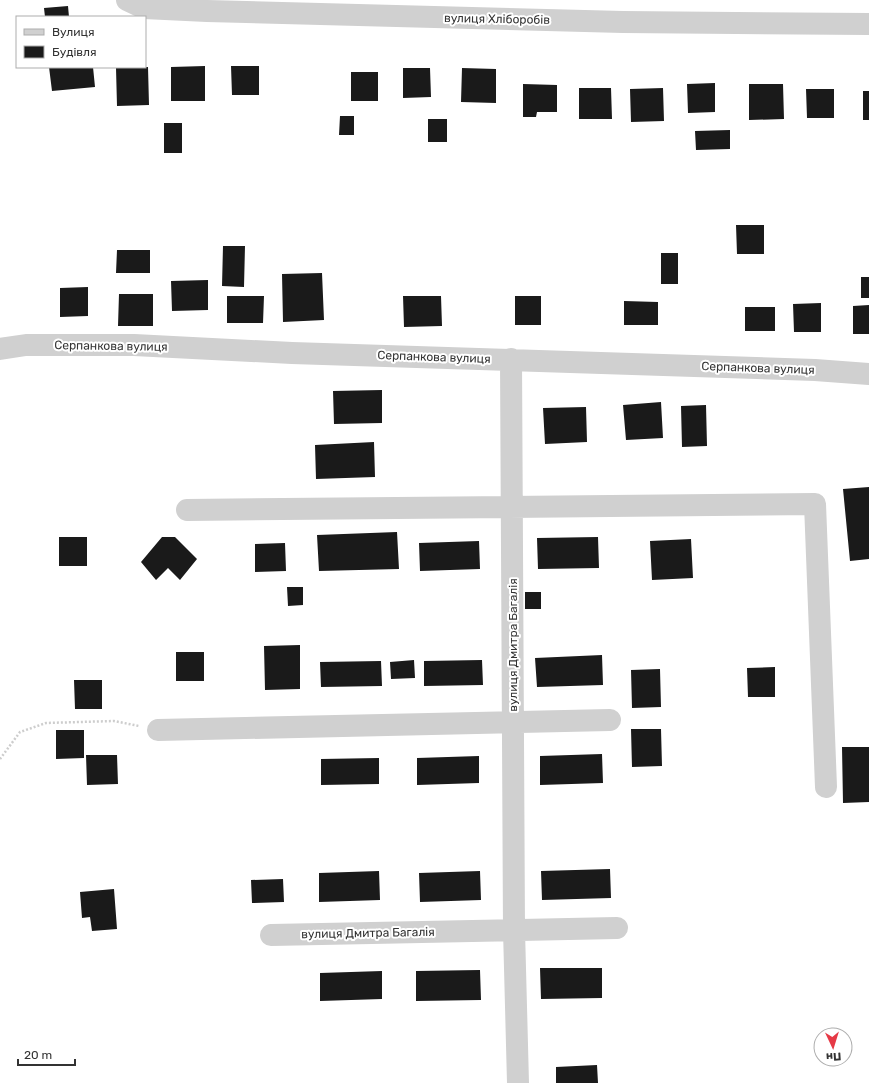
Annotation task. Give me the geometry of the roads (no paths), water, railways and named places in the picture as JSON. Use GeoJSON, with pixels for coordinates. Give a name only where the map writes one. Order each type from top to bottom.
{"type":"FeatureCollection","features":[{"type":"Feature","properties":{"kind":"street","name":"вулиця Хліборобів"},"geometry":{"type":"LineString","coordinates":[[127,0],[144,8],[207,11],[623,22],[869,24]]}},
{"type":"Feature","properties":{"kind":"street","name":"Серпанкова вулиця"},"geometry":{"type":"LineString","coordinates":[[0,349],[26,345],[134,345],[292,353],[815,370],[869,374]]}},
{"type":"Feature","properties":{"kind":"street","name":"вулиця Дмитра Багалія"},"geometry":{"type":"LineString","coordinates":[[511,359],[514,930],[518,1083]]}},
{"type":"Feature","properties":{"kind":"street"},"geometry":{"type":"LineString","coordinates":[[187,510],[815,504],[826,787]]}},
{"type":"Feature","properties":{"kind":"street"},"geometry":{"type":"LineString","coordinates":[[158,730],[610,720]]}},
{"type":"Feature","properties":{"kind":"street","name":"вулиця Дмитра Багалія"},"geometry":{"type":"LineString","coordinates":[[271,935],[617,928]]}}]}
